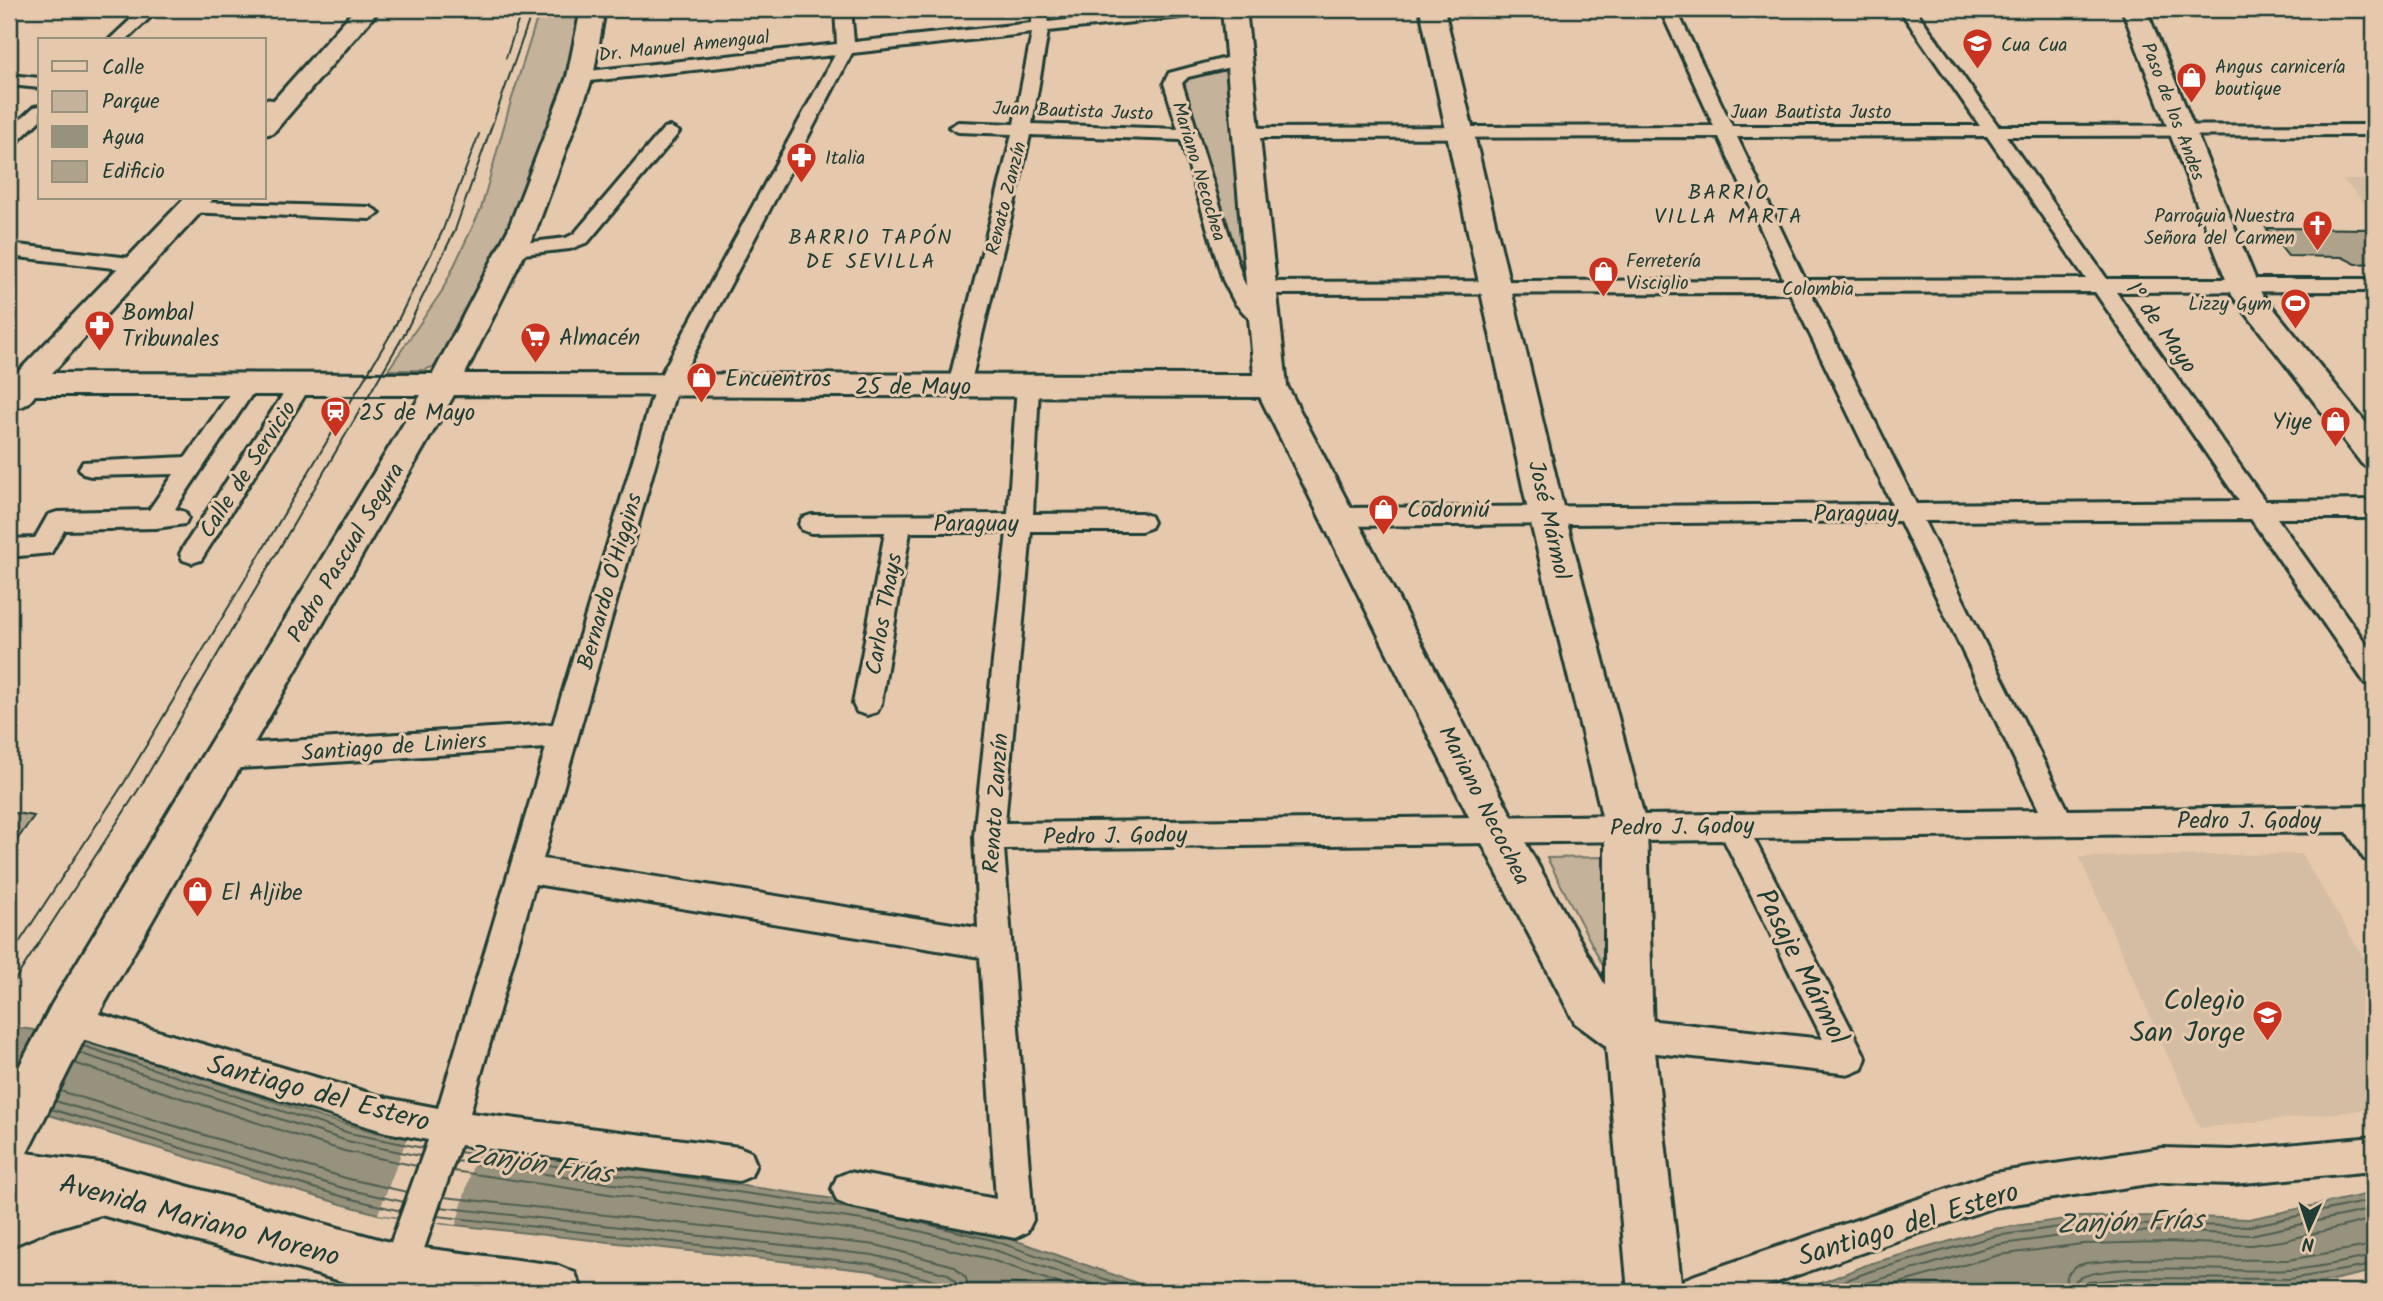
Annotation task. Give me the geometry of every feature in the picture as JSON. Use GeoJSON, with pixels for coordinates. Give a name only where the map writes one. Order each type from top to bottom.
{"type":"FeatureCollection","features":[{"type":"Feature","properties":{"kind":"street"},"geometry":{"type":"LineString","coordinates":[[119,38],[151,9]]}},
{"type":"Feature","properties":{"kind":"street"},"geometry":{"type":"LineString","coordinates":[[266,123],[274,105],[368,9]]}},
{"type":"Feature","properties":{"kind":"street","name":"Pedro Pascual Segura"},"geometry":{"type":"LineString","coordinates":[[41,1074],[444,384],[514,249],[580,76],[593,9]]}},
{"type":"Feature","properties":{"kind":"street"},"geometry":{"type":"LineString","coordinates":[[843,9],[846,49]]}},
{"type":"Feature","properties":{"kind":"street","name":"Dr. Manuel Amengual"},"geometry":{"type":"LineString","coordinates":[[580,76],[846,49],[1041,18],[1210,9]]}},
{"type":"Feature","properties":{"kind":"street","name":"Mariano Necochea"},"geometry":{"type":"LineString","coordinates":[[1234,9],[1271,386],[1497,829],[1592,1007],[1629,1034]]}},
{"type":"Feature","properties":{"kind":"street","name":"José Mármol"},"geometry":{"type":"LineString","coordinates":[[1432,9],[1548,515],[1626,828],[1629,1034]]}},
{"type":"Feature","properties":{"kind":"street"},"geometry":{"type":"LineString","coordinates":[[1668,9],[1906,513],[2059,821]]}},
{"type":"Feature","properties":{"kind":"street","name":"1° de Mayo"},"geometry":{"type":"LineString","coordinates":[[1907,9],[2374,675]]}},
{"type":"Feature","properties":{"kind":"street","name":"Paso de los Andes"},"geometry":{"type":"LineString","coordinates":[[2134,9],[2243,286],[2253,304],[2374,456]]}},
{"type":"Feature","properties":{"kind":"street","name":"Renato Zanzín"},"geometry":{"type":"LineString","coordinates":[[959,386],[986,271],[997,241],[1022,129],[1041,18]]}},
{"type":"Feature","properties":{"kind":"street","name":"Bernardo O'Higgins"},"geometry":{"type":"LineString","coordinates":[[395,1282],[419,1221],[447,1135],[667,383],[846,49]]}},
{"type":"Feature","properties":{"kind":"street","name":"Mariano Necochea"},"geometry":{"type":"LineString","coordinates":[[1241,59],[1192,70],[1173,79],[1187,135],[1233,280],[1242,298],[1265,323]]}},
{"type":"Feature","properties":{"kind":"street"},"geometry":{"type":"LineString","coordinates":[[9,80],[38,83]]}},
{"type":"Feature","properties":{"kind":"street"},"geometry":{"type":"LineString","coordinates":[[9,140],[38,113]]}},
{"type":"Feature","properties":{"kind":"street","name":"Juan Bautista Justo"},"geometry":{"type":"LineString","coordinates":[[958,127],[1187,135]]}},
{"type":"Feature","properties":{"kind":"street","name":"Juan Bautista Justo"},"geometry":{"type":"LineString","coordinates":[[1247,133],[2374,130]]}},
{"type":"Feature","properties":{"kind":"street"},"geometry":{"type":"LineString","coordinates":[[514,249],[570,243],[581,238],[670,132]]}},
{"type":"Feature","properties":{"kind":"street"},"geometry":{"type":"LineString","coordinates":[[14,393],[196,203],[370,213]]}},
{"type":"Feature","properties":{"kind":"street"},"geometry":{"type":"LineString","coordinates":[[9,250],[139,265]]}},
{"type":"Feature","properties":{"kind":"street","name":"Colombia"},"geometry":{"type":"LineString","coordinates":[[1261,288],[2374,285]]}},
{"type":"Feature","properties":{"kind":"street","name":"25 de Mayo"},"geometry":{"type":"LineString","coordinates":[[14,393],[301,384],[1271,386]]}},
{"type":"Feature","properties":{"kind":"street","name":"Calle de Servicio"},"geometry":{"type":"LineString","coordinates":[[192,554],[301,384]]}},
{"type":"Feature","properties":{"kind":"street"},"geometry":{"type":"LineString","coordinates":[[9,548],[42,547],[57,521],[166,519],[192,466],[247,385]]}},
{"type":"Feature","properties":{"kind":"street","name":"Renato Zanzín"},"geometry":{"type":"LineString","coordinates":[[1015,1220],[993,945],[989,836],[1020,523],[1028,386]]}},
{"type":"Feature","properties":{"kind":"street"},"geometry":{"type":"LineString","coordinates":[[91,468],[192,466]]}},
{"type":"Feature","properties":{"kind":"street","name":"Paraguay"},"geometry":{"type":"LineString","coordinates":[[1338,517],[2374,509]]}},
{"type":"Feature","properties":{"kind":"street","name":"Paraguay"},"geometry":{"type":"LineString","coordinates":[[811,524],[1141,522]]}},
{"type":"Feature","properties":{"kind":"street","name":"Carlos Thays"},"geometry":{"type":"LineString","coordinates":[[867,704],[899,523]]}},
{"type":"Feature","properties":{"kind":"street","name":"Santiago de Liniers"},"geometry":{"type":"LineString","coordinates":[[225,757],[564,735]]}},
{"type":"Feature","properties":{"kind":"street"},"geometry":{"type":"LineString","coordinates":[[2364,819],[2374,850]]}},
{"type":"Feature","properties":{"kind":"street","name":"Pedro J. Godoy"},"geometry":{"type":"LineString","coordinates":[[989,836],[2364,819]]}},
{"type":"Feature","properties":{"kind":"street","name":"Pasaje Mármol"},"geometry":{"type":"LineString","coordinates":[[1629,1034],[1850,1058],[1732,826]]}},
{"type":"Feature","properties":{"kind":"street"},"geometry":{"type":"LineString","coordinates":[[525,869],[993,945]]}},
{"type":"Feature","properties":{"kind":"street"},"geometry":{"type":"LineString","coordinates":[[1629,1034],[1656,1292]]}},
{"type":"Feature","properties":{"kind":"street","name":"Santiago del Estero"},"geometry":{"type":"LineString","coordinates":[[41,1074],[386,1115],[447,1135],[739,1164]]}},
{"type":"Feature","properties":{"kind":"street","name":"Santiago del Estero"},"geometry":{"type":"LineString","coordinates":[[1698,1292],[1827,1245],[1994,1191],[2162,1164],[2232,1167],[2374,1154]]}},
{"type":"Feature","properties":{"kind":"street","name":"Avenida Mariano Moreno"},"geometry":{"type":"LineString","coordinates":[[9,1176],[107,1191],[395,1282],[556,1292]]}},
{"type":"Feature","properties":{"kind":"street"},"geometry":{"type":"LineString","coordinates":[[849,1189],[1015,1220]]}},
{"type":"Feature","properties":{"kind":"street"},"geometry":{"type":"LineString","coordinates":[[9,1222],[35,1208],[61,1199],[107,1191]]}},
{"type":"Feature","properties":{"kind":"shaded area"},"geometry":{"type":"Polygon","coordinates":[[[2343,180],[2374,180],[2374,213],[2372,211],[2343,180]]]}},
{"type":"Feature","properties":{"kind":"shaded area","name":"Colegio San Jorge"},"geometry":{"type":"Polygon","coordinates":[[[2301,854],[2374,974],[2374,1109],[2200,1128],[2079,857],[2301,854]]]}},
{"type":"Feature","properties":{"kind":"green space"},"geometry":{"type":"Polygon","coordinates":[[[540,9],[583,9],[547,140],[517,219],[441,364],[424,370],[388,370],[442,291],[481,209],[540,9]]]}},
{"type":"Feature","properties":{"kind":"green space"},"geometry":{"type":"Polygon","coordinates":[[[1232,69],[1249,273],[1240,273],[1184,84],[1192,76],[1232,69]]]}},
{"type":"Feature","properties":{"kind":"green space"},"geometry":{"type":"Polygon","coordinates":[[[1606,857],[1613,985],[1547,858],[1606,857]]]}},
{"type":"Feature","properties":{"kind":"water","name":"Zanjón Frías"},"geometry":{"type":"Polygon","coordinates":[[[9,1026],[82,1038],[323,1118],[379,1133],[855,1202],[994,1233],[1163,1292],[950,1292],[871,1271],[419,1221],[378,1214],[49,1115],[9,1106],[9,1026]]]}},
{"type":"Feature","properties":{"kind":"water","name":"Zanjón Frías"},"geometry":{"type":"Polygon","coordinates":[[[2374,1193],[2374,1271],[2323,1282],[2259,1288],[2131,1285],[2068,1292],[1799,1292],[1869,1264],[1993,1229],[2080,1217],[2249,1219],[2374,1193]]]}},
{"type":"Feature","properties":{"kind":"pier"},"geometry":{"type":"Polygon","coordinates":[[[407,1138],[478,1147],[456,1225],[378,1214],[407,1138]]]}},
{"type":"Feature","properties":{"kind":"building","name":"Parroquia Nuestra Señora del Carmen"},"geometry":{"type":"Polygon","coordinates":[[[2266,228],[2374,229],[2374,263],[2356,264],[2342,257],[2288,256],[2266,228]]]}},
{"type":"Feature","properties":{"kind":"building"},"geometry":{"type":"Polygon","coordinates":[[[9,812],[34,816],[9,851],[9,812]]]}},
{"type":"Feature","properties":{"kind":"tram line"},"geometry":{"type":"LineString","coordinates":[[9,989],[142,784],[405,333],[455,230],[533,9]]}},
{"type":"Feature","properties":{"kind":"tram line"},"geometry":{"type":"LineString","coordinates":[[506,58],[521,12]]}},
{"type":"Feature","properties":{"kind":"tram line"},"geometry":{"type":"LineString","coordinates":[[9,958],[124,783],[392,332],[442,232],[479,134]]}},
{"type":"Feature","properties":{"kind":"place","name":"Cua Cua"},"geometry":{"type":"Point","coordinates":[1978,71]}},
{"type":"Feature","properties":{"kind":"place","name":"Angus carnicería boutique"},"geometry":{"type":"Point","coordinates":[2192,104]}},
{"type":"Feature","properties":{"kind":"place","name":"Italia"},"geometry":{"type":"Point","coordinates":[802,184]}},
{"type":"Feature","properties":{"kind":"place","name":"Parroquia Nuestra Señora del Carmen"},"geometry":{"type":"Point","coordinates":[2318,253]}},
{"type":"Feature","properties":{"kind":"place","name":"Ferretería Visciglio"},"geometry":{"type":"Point","coordinates":[1603,298]}},
{"type":"Feature","properties":{"kind":"place","name":"Lizzy Gym"},"geometry":{"type":"Point","coordinates":[2295,330]}},
{"type":"Feature","properties":{"kind":"place","name":"Bombal Tribunales"},"geometry":{"type":"Point","coordinates":[99,352]}},
{"type":"Feature","properties":{"kind":"place","name":"Almacén"},"geometry":{"type":"Point","coordinates":[536,364]}},
{"type":"Feature","properties":{"kind":"place","name":"Encuentros"},"geometry":{"type":"Point","coordinates":[702,405]}},
{"type":"Feature","properties":{"kind":"place","name":"25 de Mayo"},"geometry":{"type":"Point","coordinates":[336,439]}},
{"type":"Feature","properties":{"kind":"place","name":"Yiye"},"geometry":{"type":"Point","coordinates":[2335,448]}},
{"type":"Feature","properties":{"kind":"place","name":"Codorniú"},"geometry":{"type":"Point","coordinates":[1384,536]}},
{"type":"Feature","properties":{"kind":"place","name":"El Aljibe"},"geometry":{"type":"Point","coordinates":[198,919]}},
{"type":"Feature","properties":{"kind":"place","name":"Colegio San Jorge"},"geometry":{"type":"Point","coordinates":[2268,1042]}},
{"type":"Feature","properties":{"kind":"district","name":"BARRIO VILLA MARTA"},"geometry":{"type":"Point","coordinates":[1729,204]}},
{"type":"Feature","properties":{"kind":"district","name":"BARRIO TAPÓN DE SEVILLA"},"geometry":{"type":"Point","coordinates":[871,249]}}]}
